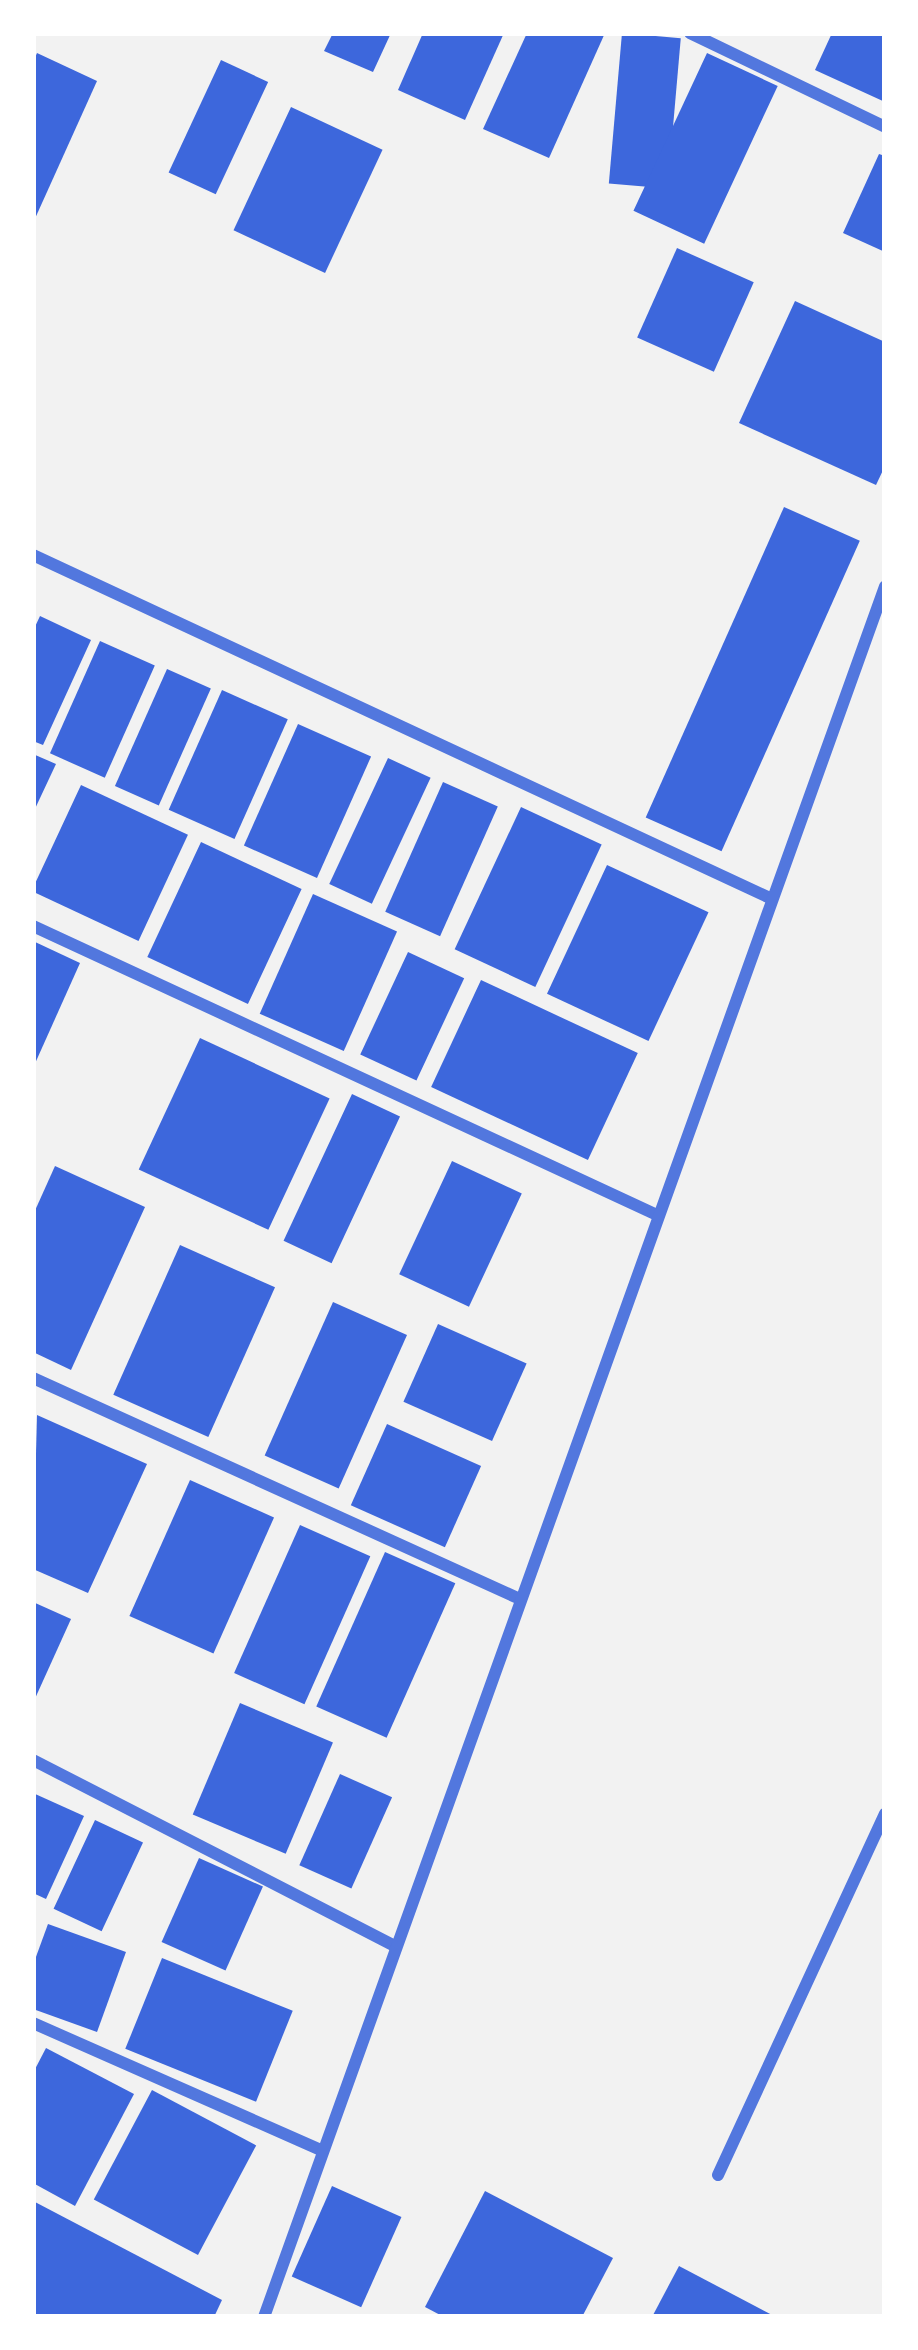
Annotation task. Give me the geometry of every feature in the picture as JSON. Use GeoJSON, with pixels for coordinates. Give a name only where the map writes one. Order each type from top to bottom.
{"type":"FeatureCollection","features":[{"type":"Feature","properties":{"kind":"street"},"geometry":{"type":"LineString","coordinates":[[690,33],[885,127]]}},
{"type":"Feature","properties":{"kind":"street"},"geometry":{"type":"LineString","coordinates":[[33,555],[772,899]]}},
{"type":"Feature","properties":{"kind":"street"},"geometry":{"type":"LineString","coordinates":[[264,2317],[885,586]]}},
{"type":"Feature","properties":{"kind":"street"},"geometry":{"type":"LineString","coordinates":[[33,926],[657,1215]]}},
{"type":"Feature","properties":{"kind":"street"},"geometry":{"type":"LineString","coordinates":[[33,1378],[520,1599]]}},
{"type":"Feature","properties":{"kind":"street"},"geometry":{"type":"LineString","coordinates":[[33,1760],[395,1946]]}},
{"type":"Feature","properties":{"kind":"street"},"geometry":{"type":"LineString","coordinates":[[718,2175],[885,1814]]}},
{"type":"Feature","properties":{"kind":"street"},"geometry":{"type":"LineString","coordinates":[[33,2023],[323,2151]]}},
{"type":"Feature","properties":{"kind":"building"},"geometry":{"type":"Polygon","coordinates":[[[333,33],[391,33],[373,72],[324,51],[333,33]]]}},
{"type":"Feature","properties":{"kind":"building"},"geometry":{"type":"Polygon","coordinates":[[[423,33],[504,33],[465,120],[398,90],[423,33]]]}},
{"type":"Feature","properties":{"kind":"building"},"geometry":{"type":"Polygon","coordinates":[[[527,33],[605,33],[549,158],[483,129],[527,33]]]}},
{"type":"Feature","properties":{"kind":"building"},"geometry":{"type":"Polygon","coordinates":[[[622,33],[681,38],[668,189],[609,183],[622,33]]]}},
{"type":"Feature","properties":{"kind":"building"},"geometry":{"type":"Polygon","coordinates":[[[832,33],[885,33],[885,102],[815,70],[832,33]]]}},
{"type":"Feature","properties":{"kind":"building"},"geometry":{"type":"Polygon","coordinates":[[[37,53],[97,81],[33,223],[33,62],[37,53]]]}},
{"type":"Feature","properties":{"kind":"building"},"geometry":{"type":"Polygon","coordinates":[[[707,53],[778,86],[704,244],[633,211],[707,53]]]}},
{"type":"Feature","properties":{"kind":"building"},"geometry":{"type":"Polygon","coordinates":[[[221,60],[268,82],[216,194],[169,172],[221,60]]]}},
{"type":"Feature","properties":{"kind":"building"},"geometry":{"type":"Polygon","coordinates":[[[291,107],[383,150],[325,273],[234,230],[291,107]]]}},
{"type":"Feature","properties":{"kind":"building"},"geometry":{"type":"Polygon","coordinates":[[[879,154],[885,156],[885,252],[843,233],[879,154]]]}},
{"type":"Feature","properties":{"kind":"building"},"geometry":{"type":"Polygon","coordinates":[[[677,248],[754,282],[714,372],[637,338],[677,248]]]}},
{"type":"Feature","properties":{"kind":"building"},"geometry":{"type":"Polygon","coordinates":[[[795,301],[885,342],[885,466],[876,485],[739,423],[795,301]]]}},
{"type":"Feature","properties":{"kind":"building"},"geometry":{"type":"Polygon","coordinates":[[[784,507],[860,541],[722,851],[646,818],[784,507]]]}},
{"type":"Feature","properties":{"kind":"building"},"geometry":{"type":"Polygon","coordinates":[[[40,616],[91,640],[43,745],[33,741],[33,631],[40,616]]]}},
{"type":"Feature","properties":{"kind":"building"},"geometry":{"type":"Polygon","coordinates":[[[100,641],[155,665],[105,778],[50,753],[100,641]]]}},
{"type":"Feature","properties":{"kind":"building"},"geometry":{"type":"Polygon","coordinates":[[[167,669],[211,689],[159,805],[115,786],[167,669]]]}},
{"type":"Feature","properties":{"kind":"building"},"geometry":{"type":"Polygon","coordinates":[[[222,690],[288,719],[234,839],[169,810],[222,690]]]}},
{"type":"Feature","properties":{"kind":"building"},"geometry":{"type":"Polygon","coordinates":[[[298,724],[371,757],[317,878],[244,846],[298,724]]]}},
{"type":"Feature","properties":{"kind":"building"},"geometry":{"type":"Polygon","coordinates":[[[33,754],[56,764],[33,813],[33,754]]]}},
{"type":"Feature","properties":{"kind":"building"},"geometry":{"type":"Polygon","coordinates":[[[388,758],[431,778],[372,904],[329,884],[388,758]]]}},
{"type":"Feature","properties":{"kind":"building"},"geometry":{"type":"Polygon","coordinates":[[[443,782],[498,806],[440,936],[385,912],[443,782]]]}},
{"type":"Feature","properties":{"kind":"building"},"geometry":{"type":"Polygon","coordinates":[[[81,785],[188,835],[138,941],[33,892],[81,785]]]}},
{"type":"Feature","properties":{"kind":"building"},"geometry":{"type":"Polygon","coordinates":[[[521,807],[602,845],[535,987],[455,949],[521,807]]]}},
{"type":"Feature","properties":{"kind":"building"},"geometry":{"type":"Polygon","coordinates":[[[201,842],[302,889],[248,1004],[147,957],[201,842]]]}},
{"type":"Feature","properties":{"kind":"building"},"geometry":{"type":"Polygon","coordinates":[[[607,865],[709,912],[648,1041],[547,994],[607,865]]]}},
{"type":"Feature","properties":{"kind":"building"},"geometry":{"type":"Polygon","coordinates":[[[313,894],[397,931],[344,1051],[260,1014],[313,894]]]}},
{"type":"Feature","properties":{"kind":"building"},"geometry":{"type":"Polygon","coordinates":[[[33,941],[80,963],[33,1068],[33,941]]]}},
{"type":"Feature","properties":{"kind":"building"},"geometry":{"type":"Polygon","coordinates":[[[408,952],[464,978],[416,1081],[360,1054],[408,952]]]}},
{"type":"Feature","properties":{"kind":"building"},"geometry":{"type":"Polygon","coordinates":[[[481,980],[638,1053],[588,1160],[431,1087],[481,980]]]}},
{"type":"Feature","properties":{"kind":"building"},"geometry":{"type":"Polygon","coordinates":[[[200,1038],[330,1098],[268,1230],[139,1169],[200,1038]]]}},
{"type":"Feature","properties":{"kind":"building"},"geometry":{"type":"Polygon","coordinates":[[[352,1094],[400,1116],[332,1263],[284,1241],[352,1094]]]}},
{"type":"Feature","properties":{"kind":"building"},"geometry":{"type":"Polygon","coordinates":[[[452,1161],[522,1194],[469,1307],[399,1274],[452,1161]]]}},
{"type":"Feature","properties":{"kind":"building"},"geometry":{"type":"Polygon","coordinates":[[[55,1166],[145,1207],[71,1370],[33,1352],[33,1215],[55,1166]]]}},
{"type":"Feature","properties":{"kind":"building"},"geometry":{"type":"Polygon","coordinates":[[[180,1245],[275,1287],[208,1437],[113,1395],[180,1245]]]}},
{"type":"Feature","properties":{"kind":"building"},"geometry":{"type":"Polygon","coordinates":[[[333,1302],[407,1335],[339,1488],[265,1455],[333,1302]]]}},
{"type":"Feature","properties":{"kind":"building"},"geometry":{"type":"Polygon","coordinates":[[[438,1324],[527,1363],[492,1441],[403,1402],[438,1324]]]}},
{"type":"Feature","properties":{"kind":"building"},"geometry":{"type":"Polygon","coordinates":[[[37,1415],[147,1464],[88,1593],[33,1569],[37,1415]]]}},
{"type":"Feature","properties":{"kind":"building"},"geometry":{"type":"Polygon","coordinates":[[[387,1424],[481,1466],[445,1547],[351,1505],[387,1424]]]}},
{"type":"Feature","properties":{"kind":"building"},"geometry":{"type":"Polygon","coordinates":[[[190,1480],[274,1517],[213,1654],[129,1616],[190,1480]]]}},
{"type":"Feature","properties":{"kind":"building"},"geometry":{"type":"Polygon","coordinates":[[[300,1525],[370,1556],[304,1704],[234,1673],[300,1525]]]}},
{"type":"Feature","properties":{"kind":"building"},"geometry":{"type":"Polygon","coordinates":[[[385,1552],[455,1583],[387,1738],[316,1706],[385,1552]]]}},
{"type":"Feature","properties":{"kind":"building"},"geometry":{"type":"Polygon","coordinates":[[[33,1602],[71,1619],[33,1703],[33,1602]]]}},
{"type":"Feature","properties":{"kind":"building"},"geometry":{"type":"Polygon","coordinates":[[[240,1703],[333,1742],[286,1854],[193,1814],[240,1703]]]}},
{"type":"Feature","properties":{"kind":"building"},"geometry":{"type":"Polygon","coordinates":[[[340,1774],[392,1797],[351,1889],[299,1865],[340,1774]]]}},
{"type":"Feature","properties":{"kind":"building"},"geometry":{"type":"Polygon","coordinates":[[[33,1793],[84,1816],[46,1899],[33,1893],[33,1793]]]}},
{"type":"Feature","properties":{"kind":"building"},"geometry":{"type":"Polygon","coordinates":[[[95,1820],[143,1842],[102,1931],[54,1909],[95,1820]]]}},
{"type":"Feature","properties":{"kind":"building"},"geometry":{"type":"Polygon","coordinates":[[[199,1858],[263,1886],[226,1971],[162,1942],[199,1858]]]}},
{"type":"Feature","properties":{"kind":"building"},"geometry":{"type":"Polygon","coordinates":[[[48,1924],[126,1952],[97,2032],[33,2009],[33,1965],[48,1924]]]}},
{"type":"Feature","properties":{"kind":"building"},"geometry":{"type":"Polygon","coordinates":[[[162,1958],[293,2011],[256,2102],[125,2049],[162,1958]]]}},
{"type":"Feature","properties":{"kind":"building"},"geometry":{"type":"Polygon","coordinates":[[[46,2048],[134,2094],[75,2206],[33,2183],[33,2073],[46,2048]]]}},
{"type":"Feature","properties":{"kind":"building"},"geometry":{"type":"Polygon","coordinates":[[[152,2090],[256,2145],[198,2255],[94,2199],[152,2090]]]}},
{"type":"Feature","properties":{"kind":"building"},"geometry":{"type":"Polygon","coordinates":[[[332,2186],[401,2217],[361,2307],[292,2276],[332,2186]]]}},
{"type":"Feature","properties":{"kind":"building"},"geometry":{"type":"Polygon","coordinates":[[[485,2191],[613,2258],[582,2317],[444,2317],[425,2307],[485,2191]]]}},
{"type":"Feature","properties":{"kind":"building"},"geometry":{"type":"Polygon","coordinates":[[[35,2202],[222,2300],[214,2317],[33,2317],[35,2202]]]}},
{"type":"Feature","properties":{"kind":"building"},"geometry":{"type":"Polygon","coordinates":[[[679,2266],[776,2317],[652,2317],[679,2266]]]}}]}
